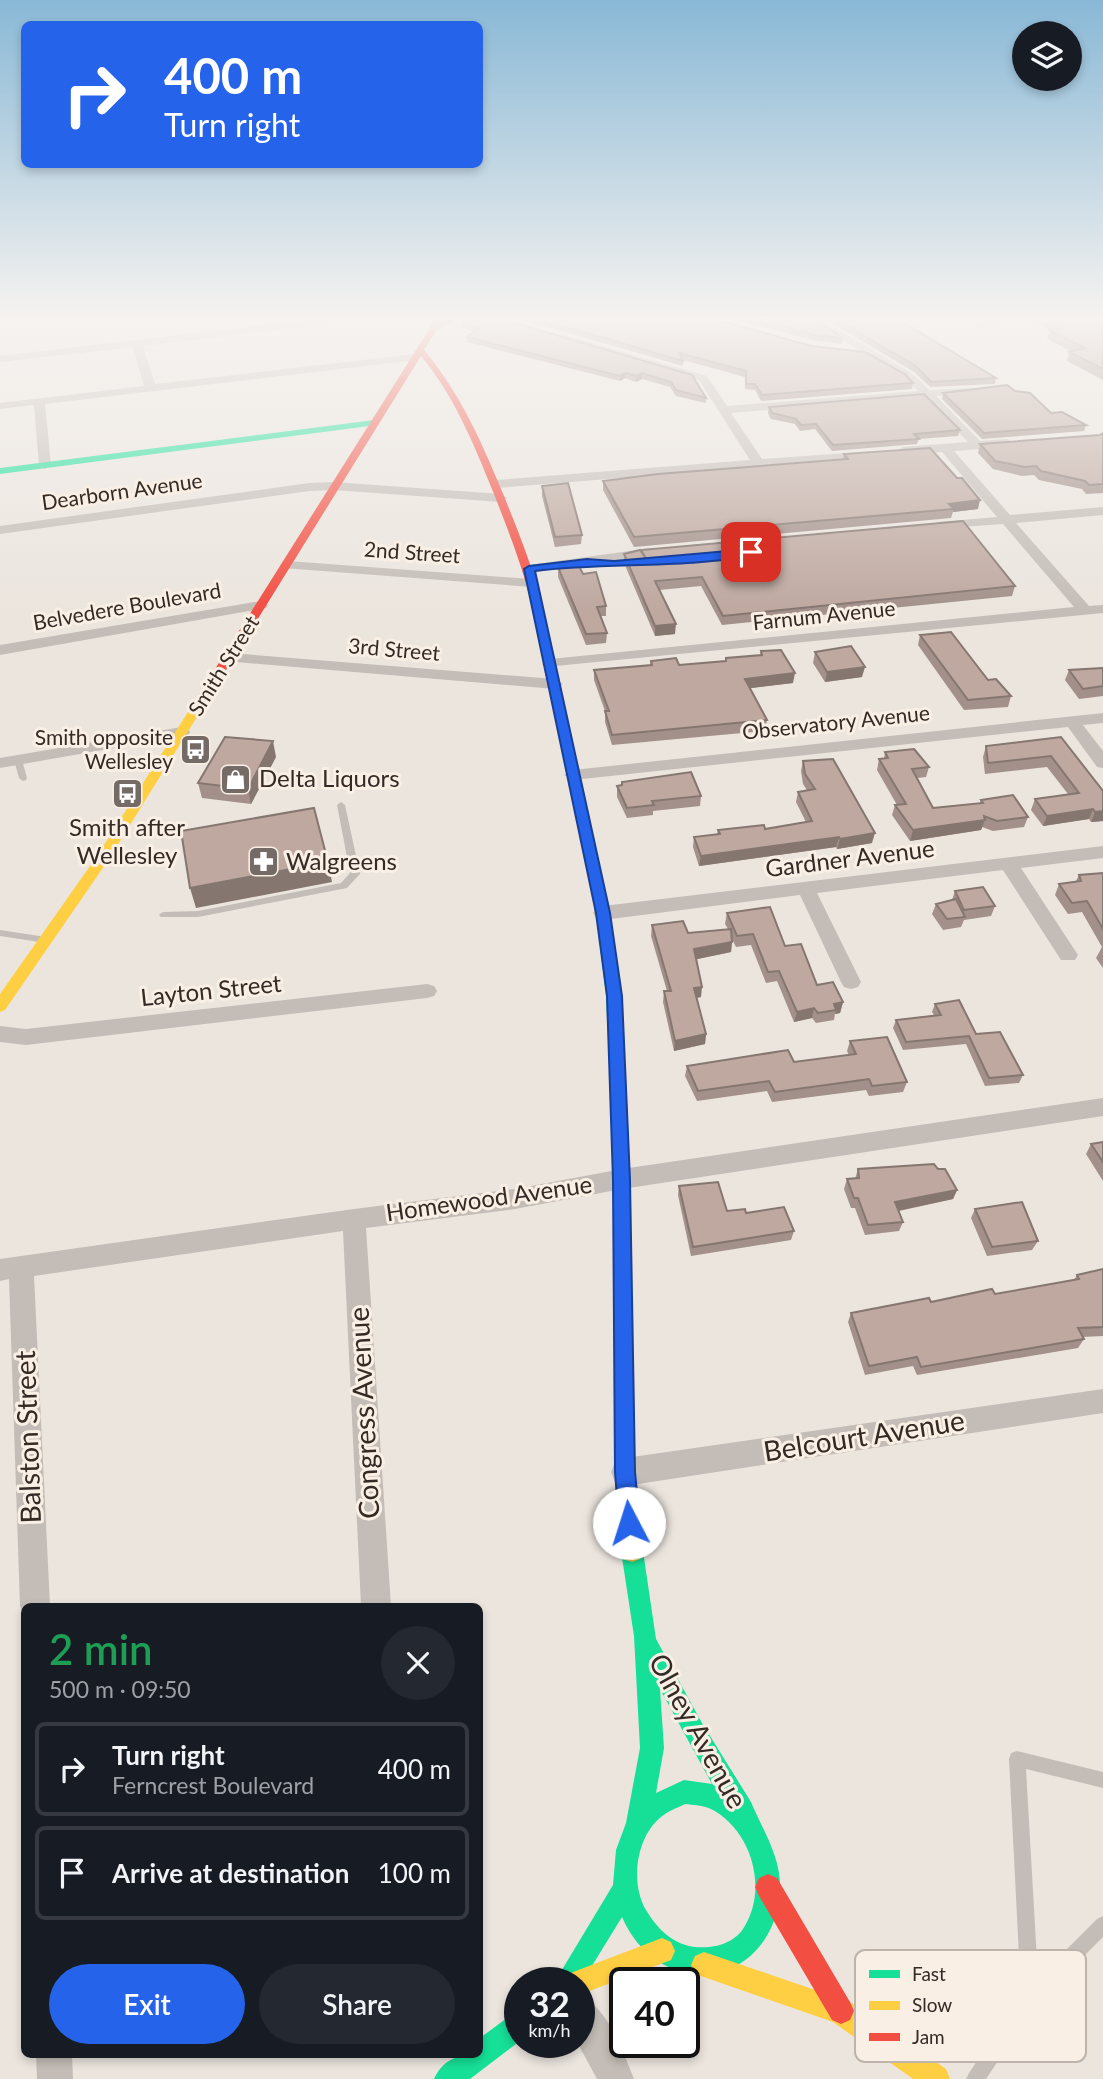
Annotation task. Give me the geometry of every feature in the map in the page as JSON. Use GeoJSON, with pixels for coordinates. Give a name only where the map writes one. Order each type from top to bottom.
{"type":"FeatureCollection","features":[{"type":"Feature","properties":{"kind":"main road","name":"Smith Street"},"geometry":{"type":"LineString","coordinates":[[0,1006],[102,859],[230,658],[333,486],[378,417]]}},
{"type":"Feature","properties":{"kind":"main road","name":"Olney Avenue"},"geometry":{"type":"LineString","coordinates":[[467,417],[531,576],[603,913],[614,996],[622,1180],[625,1472],[634,1574],[645,1636],[652,1748],[638,1822]]}},
{"type":"Feature","properties":{"kind":"main road"},"geometry":{"type":"LineString","coordinates":[[0,471],[374,423]]}},
{"type":"Feature","properties":{"kind":"main road","name":"Olney Avenue"},"geometry":{"type":"LineString","coordinates":[[645,1636],[697,1737],[750,1825]]}},
{"type":"Feature","properties":{"kind":"main road"},"geometry":{"type":"LineString","coordinates":[[704,1965],[724,1961],[742,1950],[749,1941],[765,1911],[768,1887],[766,1863],[750,1825],[736,1810],[720,1799],[702,1793],[684,1792],[666,1797],[650,1807],[638,1822],[629,1842],[625,1864],[625,1889],[633,1913],[645,1934],[662,1951],[682,1962],[704,1965],[841,2011],[855,2021]]}},
{"type":"Feature","properties":{"kind":"main road"},"geometry":{"type":"LineString","coordinates":[[768,1887],[841,2011]]}},
{"type":"Feature","properties":{"kind":"main road"},"geometry":{"type":"LineString","coordinates":[[577,1967],[625,1889]]}},
{"type":"Feature","properties":{"kind":"main road"},"geometry":{"type":"LineString","coordinates":[[595,1976],[662,1951]]}},
{"type":"Feature","properties":{"kind":"main road"},"geometry":{"type":"LineString","coordinates":[[483,2049],[504,2035]]}},
{"type":"Feature","properties":{"kind":"main road"},"geometry":{"type":"LineString","coordinates":[[912,2062],[936,2079]]}},
{"type":"Feature","properties":{"kind":"street"},"geometry":{"type":"LineString","coordinates":[[40,417],[45,466]]}},
{"type":"Feature","properties":{"kind":"street"},"geometry":{"type":"LineString","coordinates":[[729,417],[758,463]]}},
{"type":"Feature","properties":{"kind":"street"},"geometry":{"type":"LineString","coordinates":[[950,417],[977,446]]}},
{"type":"Feature","properties":{"kind":"street","name":"Dearborn Avenue"},"geometry":{"type":"LineString","coordinates":[[0,530],[295,489],[333,486],[499,491],[758,463],[1017,443]]}},
{"type":"Feature","properties":{"kind":"street"},"geometry":{"type":"LineString","coordinates":[[945,448],[1085,611]]}},
{"type":"Feature","properties":{"kind":"street"},"geometry":{"type":"LineString","coordinates":[[926,532],[1103,512]]}},
{"type":"Feature","properties":{"kind":"street"},"geometry":{"type":"LineString","coordinates":[[1011,524],[1103,521]]}},
{"type":"Feature","properties":{"kind":"street","name":"2nd Street"},"geometry":{"type":"LineString","coordinates":[[288,565],[531,576],[587,562],[614,564],[668,555]]}},
{"type":"Feature","properties":{"kind":"street","name":"Belvedere Boulevard"},"geometry":{"type":"LineString","coordinates":[[0,650],[261,605]]}},
{"type":"Feature","properties":{"kind":"street","name":"Farnum Avenue"},"geometry":{"type":"LineString","coordinates":[[550,664],[1103,609]]}},
{"type":"Feature","properties":{"kind":"street","name":"3rd Street"},"geometry":{"type":"LineString","coordinates":[[230,658],[555,684]]}},
{"type":"Feature","properties":{"kind":"street","name":"Observatory Avenue"},"geometry":{"type":"LineString","coordinates":[[573,775],[1103,718]]}},
{"type":"Feature","properties":{"kind":"street"},"geometry":{"type":"LineString","coordinates":[[1072,721],[1103,764]]}},
{"type":"Feature","properties":{"kind":"street"},"geometry":{"type":"LineString","coordinates":[[0,763],[182,732]]}},
{"type":"Feature","properties":{"kind":"street","name":"Gardner Avenue"},"geometry":{"type":"LineString","coordinates":[[603,913],[1103,852]]}},
{"type":"Feature","properties":{"kind":"street"},"geometry":{"type":"LineString","coordinates":[[1008,863],[1068,955]]}},
{"type":"Feature","properties":{"kind":"street"},"geometry":{"type":"LineString","coordinates":[[806,889],[851,982]]}},
{"type":"Feature","properties":{"kind":"street","name":"Layton Street"},"geometry":{"type":"LineString","coordinates":[[0,1034],[26,1037],[427,991]]}},
{"type":"Feature","properties":{"kind":"street","name":"Homewood Avenue"},"geometry":{"type":"LineString","coordinates":[[10,1269],[354,1219],[515,1199],[622,1180],[1103,1107]]}},
{"type":"Feature","properties":{"kind":"street","name":"Congress Avenue"},"geometry":{"type":"LineString","coordinates":[[354,1219],[376,1603]]}},
{"type":"Feature","properties":{"kind":"street","name":"Balston Street"},"geometry":{"type":"LineString","coordinates":[[10,1269],[35,1603]]}},
{"type":"Feature","properties":{"kind":"street","name":"Belcourt Avenue"},"geometry":{"type":"LineString","coordinates":[[625,1472],[1103,1401]]}},
{"type":"Feature","properties":{"kind":"street"},"geometry":{"type":"LineString","coordinates":[[595,2038],[616,2079]]}},
{"type":"Feature","properties":{"kind":"street"},"geometry":{"type":"LineString","coordinates":[[54,2058],[55,2079]]}},
{"type":"Feature","properties":{"kind":"lane"},"geometry":{"type":"LineString","coordinates":[[18,760],[23,778]]}},
{"type":"Feature","properties":{"kind":"lane"},"geometry":{"type":"LineString","coordinates":[[164,915],[198,914],[344,886],[355,874],[341,805]]}},
{"type":"Feature","properties":{"kind":"lane"},"geometry":{"type":"LineString","coordinates":[[0,933],[46,940]]}},
{"type":"Feature","properties":{"kind":"lane"},"geometry":{"type":"LineString","coordinates":[[1027,1950],[1017,1759],[1103,1780]]}},
{"type":"Feature","properties":{"kind":"lane"},"geometry":{"type":"LineString","coordinates":[[1077,1950],[1103,1924]]}},
{"type":"Feature","properties":{"kind":"lane"},"geometry":{"type":"LineString","coordinates":[[975,2079],[987,2062]]}},
{"type":"Feature","properties":{"kind":"building"},"geometry":{"type":"Polygon","coordinates":[[[788,417],[947,417],[960,430],[914,434],[919,439],[833,445],[816,424],[801,425],[796,419],[788,417]]]}},
{"type":"Feature","properties":{"kind":"building"},"geometry":{"type":"Polygon","coordinates":[[[968,417],[1071,417],[1086,425],[984,433],[968,417]]]}},
{"type":"Feature","properties":{"kind":"building"},"geometry":{"type":"Polygon","coordinates":[[[1103,433],[1103,484],[1089,485],[1085,481],[1041,471],[1036,466],[1025,467],[995,461],[980,444],[1100,435],[1103,433]]]}},
{"type":"Feature","properties":{"kind":"building"},"geometry":{"type":"Polygon","coordinates":[[[930,448],[957,478],[962,478],[980,500],[949,504],[954,509],[634,537],[603,481],[848,459],[844,454],[930,448]]]}},
{"type":"Feature","properties":{"kind":"building"},"geometry":{"type":"Polygon","coordinates":[[[568,483],[582,535],[555,537],[542,486],[568,483]]]}},
{"type":"Feature","properties":{"kind":"building"},"geometry":{"type":"Polygon","coordinates":[[[963,521],[1015,586],[723,616],[702,577],[655,581],[676,624],[655,626],[624,554],[640,550],[649,563],[641,550],[963,521]]]}},
{"type":"Feature","properties":{"kind":"building"},"geometry":{"type":"Polygon","coordinates":[[[579,566],[583,574],[596,572],[606,606],[597,607],[607,633],[586,634],[558,567],[579,566]]]}},
{"type":"Feature","properties":{"kind":"building"},"geometry":{"type":"Polygon","coordinates":[[[951,632],[988,680],[996,679],[1011,696],[968,700],[920,635],[951,632]]]}},
{"type":"Feature","properties":{"kind":"building"},"geometry":{"type":"Polygon","coordinates":[[[851,646],[865,667],[827,672],[815,652],[851,646]]]}},
{"type":"Feature","properties":{"kind":"building"},"geometry":{"type":"Polygon","coordinates":[[[781,650],[795,673],[745,679],[767,720],[612,735],[605,711],[609,711],[594,670],[652,665],[651,661],[676,658],[679,665],[726,661],[726,658],[762,655],[761,651],[781,650]]]}},
{"type":"Feature","properties":{"kind":"building"},"geometry":{"type":"Polygon","coordinates":[[[1103,668],[1103,686],[1083,689],[1069,670],[1103,668]]]}},
{"type":"Feature","properties":{"kind":"building"},"geometry":{"type":"Polygon","coordinates":[[[225,737],[273,741],[248,789],[198,783],[225,737]]]}},
{"type":"Feature","properties":{"kind":"building"},"geometry":{"type":"Polygon","coordinates":[[[1061,737],[1103,791],[1103,811],[1095,812],[1093,809],[1047,816],[1035,799],[1079,793],[1051,756],[988,763],[986,746],[1061,737]]]}},
{"type":"Feature","properties":{"kind":"building"},"geometry":{"type":"Polygon","coordinates":[[[914,749],[929,767],[912,769],[933,808],[983,803],[981,800],[1013,795],[1028,817],[997,821],[984,816],[985,820],[913,830],[895,805],[906,804],[879,759],[888,758],[885,752],[914,749]]]}},
{"type":"Feature","properties":{"kind":"building"},"geometry":{"type":"Polygon","coordinates":[[[833,759],[875,833],[701,856],[694,837],[720,834],[718,830],[764,825],[765,829],[812,821],[798,792],[815,789],[805,774],[803,761],[833,759]]]}},
{"type":"Feature","properties":{"kind":"building"},"geometry":{"type":"Polygon","coordinates":[[[691,772],[701,796],[652,801],[654,805],[627,808],[617,786],[622,785],[622,782],[691,772]]]}},
{"type":"Feature","properties":{"kind":"building"},"geometry":{"type":"Polygon","coordinates":[[[314,808],[328,862],[190,888],[181,831],[314,808]]]}},
{"type":"Feature","properties":{"kind":"building"},"geometry":{"type":"Polygon","coordinates":[[[1103,873],[1103,929],[1087,901],[1072,903],[1059,884],[1081,881],[1079,875],[1103,873]]]}},
{"type":"Feature","properties":{"kind":"building"},"geometry":{"type":"Polygon","coordinates":[[[983,887],[995,906],[964,910],[955,891],[983,887]]]}},
{"type":"Feature","properties":{"kind":"building"},"geometry":{"type":"Polygon","coordinates":[[[956,899],[965,917],[947,919],[936,904],[956,899]]]}},
{"type":"Feature","properties":{"kind":"building"},"geometry":{"type":"Polygon","coordinates":[[[770,907],[785,946],[801,944],[817,985],[833,982],[843,1002],[834,1004],[836,1010],[818,1013],[814,1008],[797,1012],[779,971],[768,972],[753,934],[737,936],[727,913],[770,907]]]}},
{"type":"Feature","properties":{"kind":"building"},"geometry":{"type":"Polygon","coordinates":[[[683,921],[688,933],[731,929],[732,942],[694,949],[702,987],[694,988],[706,1034],[675,1041],[664,991],[671,991],[652,925],[683,921]]]}},
{"type":"Feature","properties":{"kind":"building"},"geometry":{"type":"Polygon","coordinates":[[[959,1000],[976,1034],[1000,1032],[1023,1075],[989,1078],[969,1036],[906,1042],[896,1020],[941,1015],[935,1004],[959,1000]]]}},
{"type":"Feature","properties":{"kind":"building"},"geometry":{"type":"Polygon","coordinates":[[[887,1037],[907,1082],[872,1086],[869,1079],[775,1092],[769,1081],[698,1091],[687,1066],[788,1050],[794,1062],[856,1054],[850,1041],[887,1037]]]}},
{"type":"Feature","properties":{"kind":"building"},"geometry":{"type":"Polygon","coordinates":[[[1103,1142],[1103,1162],[1091,1144],[1103,1142]]]}},
{"type":"Feature","properties":{"kind":"building"},"geometry":{"type":"Polygon","coordinates":[[[934,1164],[938,1169],[945,1169],[957,1190],[895,1202],[903,1222],[868,1225],[858,1198],[854,1198],[847,1179],[859,1178],[858,1169],[934,1164]]]}},
{"type":"Feature","properties":{"kind":"building"},"geometry":{"type":"Polygon","coordinates":[[[718,1182],[727,1211],[745,1209],[746,1213],[784,1207],[794,1231],[693,1247],[679,1186],[718,1182]]]}},
{"type":"Feature","properties":{"kind":"building"},"geometry":{"type":"Polygon","coordinates":[[[1022,1202],[1038,1241],[992,1247],[975,1209],[1022,1202]]]}},
{"type":"Feature","properties":{"kind":"building"},"geometry":{"type":"Polygon","coordinates":[[[1103,1269],[1103,1327],[1078,1328],[1084,1339],[921,1367],[917,1357],[869,1366],[851,1313],[929,1298],[931,1302],[992,1289],[995,1294],[1079,1279],[1077,1275],[1103,1269]]]}},
{"type":"Feature","properties":{"kind":"traffic: fast"},"geometry":{"type":"LineString","coordinates":[[0,471],[374,423]]}},
{"type":"Feature","properties":{"kind":"traffic: fast"},"geometry":{"type":"LineString","coordinates":[[536,602],[603,913],[614,996],[621,1145]]}},
{"type":"Feature","properties":{"kind":"traffic: fast"},"geometry":{"type":"LineString","coordinates":[[632,1551],[645,1636],[652,1748],[638,1822]]}},
{"type":"Feature","properties":{"kind":"traffic: fast"},"geometry":{"type":"LineString","coordinates":[[651,1648],[694,1731],[742,1811]]}},
{"type":"Feature","properties":{"kind":"traffic: fast"},"geometry":{"type":"LineString","coordinates":[[684,1792],[715,1797],[738,1812],[755,1834],[765,1862],[767,1890],[763,1918],[750,1941],[730,1957],[702,1962],[683,1959],[667,1952],[653,1941],[641,1926],[628,1898],[625,1866],[633,1834],[651,1809],[684,1792]]}},
{"type":"Feature","properties":{"kind":"traffic: fast"},"geometry":{"type":"LineString","coordinates":[[577,1967],[625,1889]]}},
{"type":"Feature","properties":{"kind":"traffic: fast"},"geometry":{"type":"LineString","coordinates":[[483,2052],[504,2036]]}},
{"type":"Feature","properties":{"kind":"traffic: fast"},"geometry":{"type":"LineString","coordinates":[[448,2079],[475,2058]]}},
{"type":"Feature","properties":{"kind":"traffic: slow"},"geometry":{"type":"LineString","coordinates":[[0,1006],[102,859],[199,704]]}},
{"type":"Feature","properties":{"kind":"traffic: slow"},"geometry":{"type":"LineString","coordinates":[[621,1145],[625,1472],[632,1551]]}},
{"type":"Feature","properties":{"kind":"traffic: slow"},"geometry":{"type":"LineString","coordinates":[[595,1976],[662,1951]]}},
{"type":"Feature","properties":{"kind":"traffic: slow"},"geometry":{"type":"LineString","coordinates":[[704,1965],[841,2011],[855,2021]]}},
{"type":"Feature","properties":{"kind":"traffic: slow"},"geometry":{"type":"LineString","coordinates":[[912,2062],[936,2079]]}},
{"type":"Feature","properties":{"kind":"traffic: jam"},"geometry":{"type":"LineString","coordinates":[[199,704],[378,417]]}},
{"type":"Feature","properties":{"kind":"traffic: jam"},"geometry":{"type":"LineString","coordinates":[[465,417],[520,548],[536,602]]}},
{"type":"Feature","properties":{"kind":"traffic: jam"},"geometry":{"type":"LineString","coordinates":[[768,1887],[841,2011]]}},
{"type":"Feature","properties":{"kind":"place","name":"Smith opposite Wellesley"},"geometry":{"type":"Point","coordinates":[196,750]}},
{"type":"Feature","properties":{"kind":"place","name":"Delta Liquors"},"geometry":{"type":"Point","coordinates":[236,779]}},
{"type":"Feature","properties":{"kind":"place","name":"Smith after Wellesley"},"geometry":{"type":"Point","coordinates":[127,794]}},
{"type":"Feature","properties":{"kind":"place","name":"Walgreens"},"geometry":{"type":"Point","coordinates":[263,862]}},
{"type":"Feature","properties":{"kind":"route"},"geometry":{"type":"LineString","coordinates":[[629,1523],[622,1356],[622,1180],[614,996],[603,913],[529,569],[587,562],[614,564],[751,552]]}}]}
